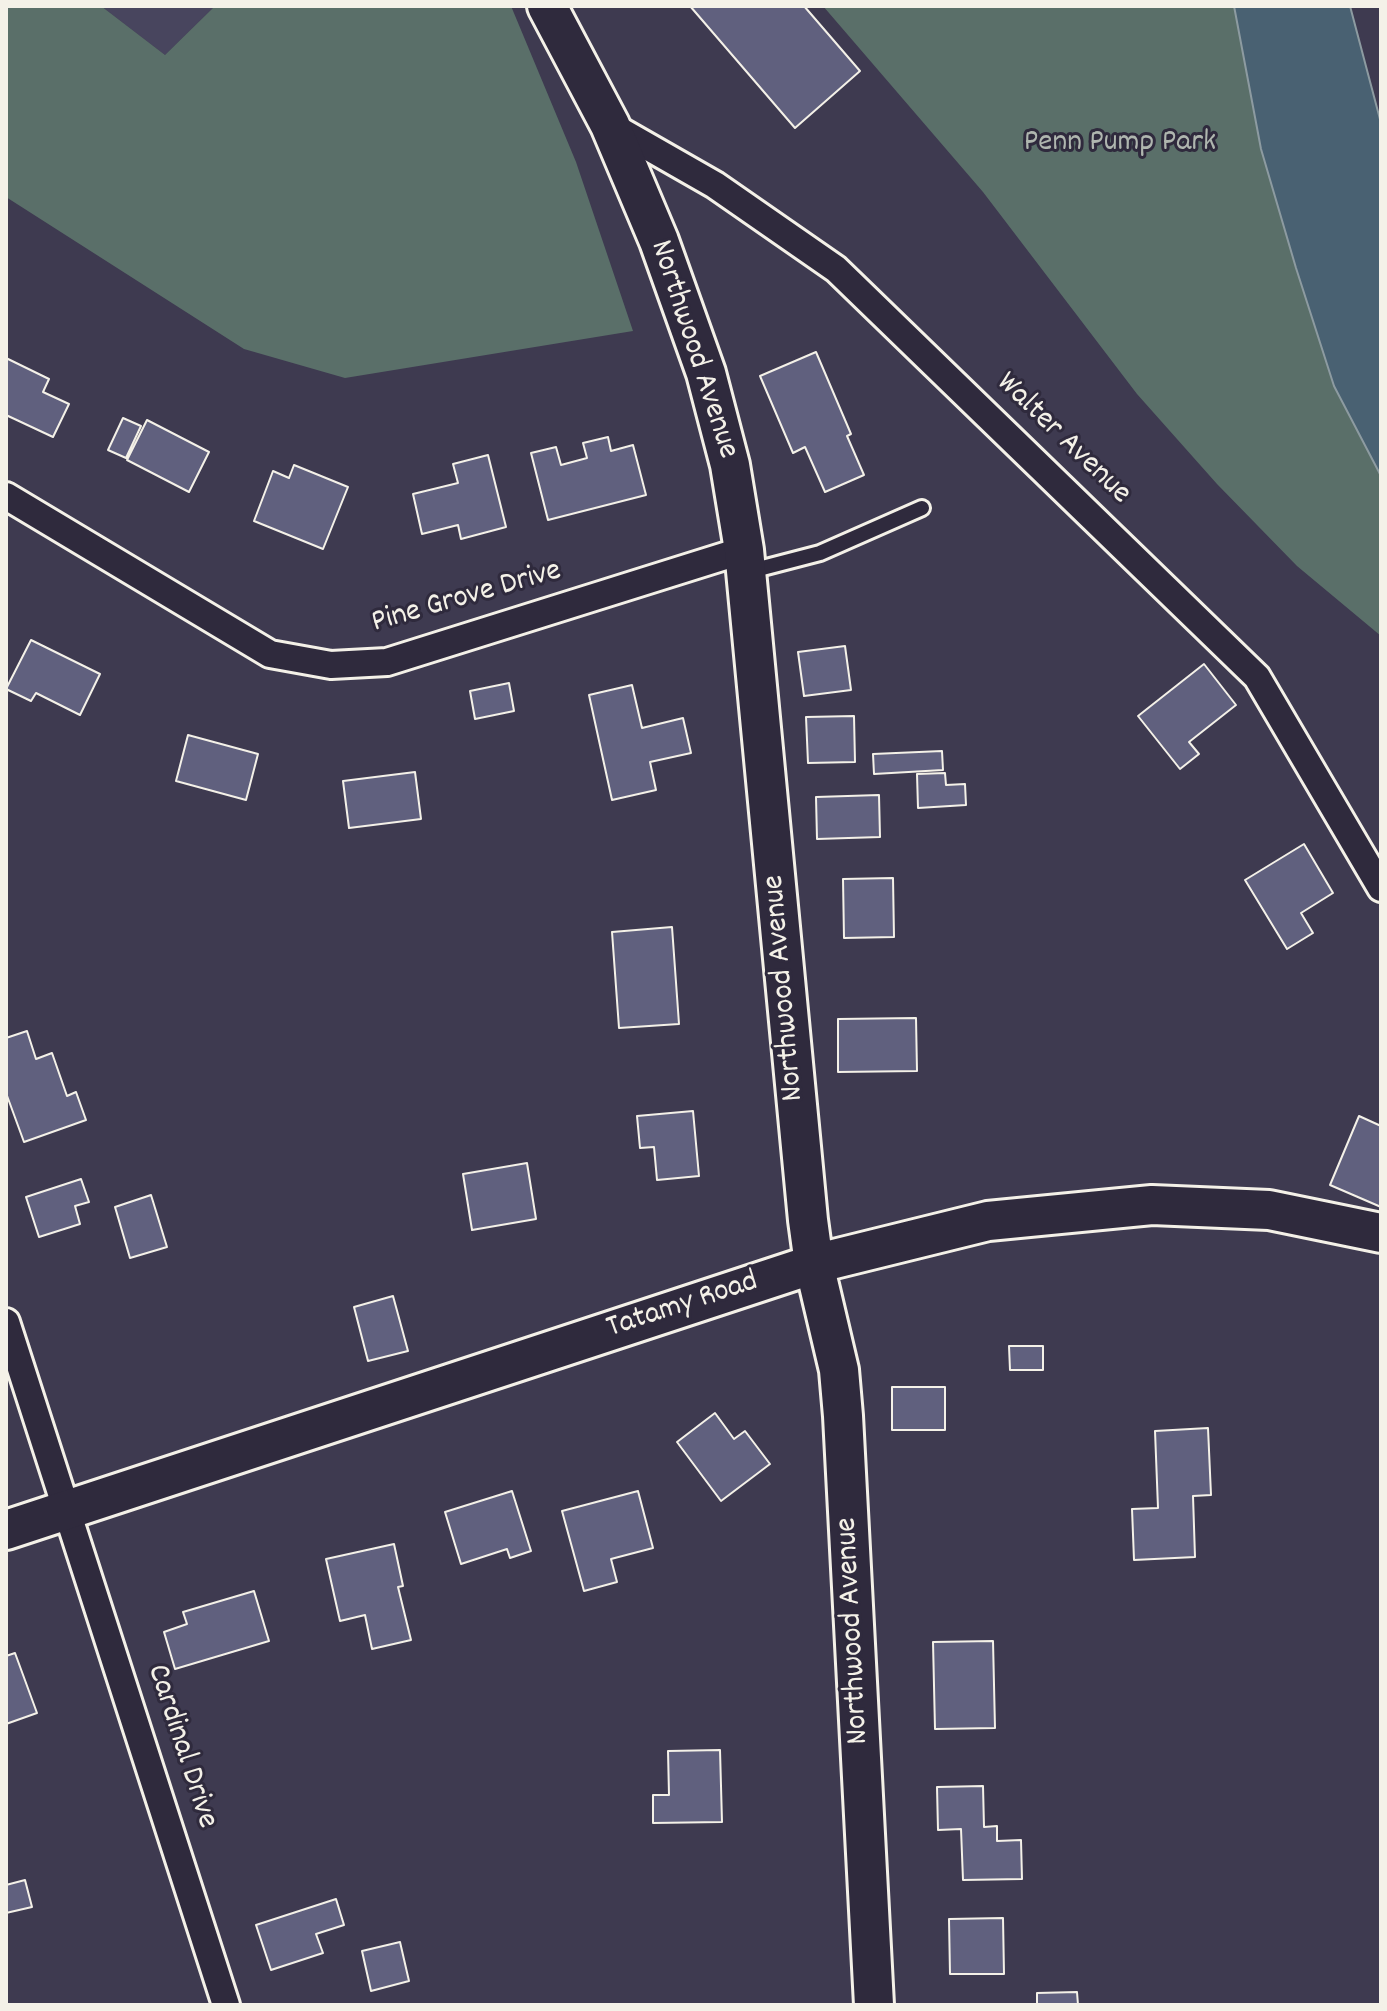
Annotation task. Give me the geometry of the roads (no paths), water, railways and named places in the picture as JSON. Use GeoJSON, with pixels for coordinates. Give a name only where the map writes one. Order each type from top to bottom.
{"type":"FeatureCollection","features":[{"type":"Feature","properties":{"kind":"street","name":"Northwood Avenue"},"geometry":{"type":"LineString","coordinates":[[547,6],[610,125],[659,241],[706,373],[730,465],[745,561],[808,1220],[814,1264],[836,1357],[843,1416],[874,2005]]}},
{"type":"Feature","properties":{"kind":"street","name":"Walter Avenue"},"geometry":{"type":"LineString","coordinates":[[610,125],[715,185],[836,269],[1257,677],[1381,888]]}},
{"type":"Feature","properties":{"kind":"street","name":"Pine Grove Drive"},"geometry":{"type":"LineString","coordinates":[[6,496],[270,654],[331,665],[387,662],[745,561]]}},
{"type":"Feature","properties":{"kind":"street","name":"Tatamy Road"},"geometry":{"type":"LineString","coordinates":[[6,1530],[814,1264],[988,1221],[1152,1205],[1269,1210],[1381,1233]]}},
{"type":"Feature","properties":{"kind":"street","name":"Cardinal Drive"},"geometry":{"type":"LineString","coordinates":[[6,1322],[226,2005]]}},
{"type":"Feature","properties":{"kind":"lane"},"geometry":{"type":"LineString","coordinates":[[745,561],[820,553],[922,508]]}},
{"type":"Feature","properties":{"kind":"water"},"geometry":{"type":"Polygon","coordinates":[[[1234,6],[1350,6],[1381,123],[1381,476],[1334,386],[1296,268],[1261,149],[1234,6]]]}},
{"type":"Feature","properties":{"kind":"park label","name":"Penn Pump Park"},"geometry":{"type":"Point","coordinates":[1120,145]}}]}
